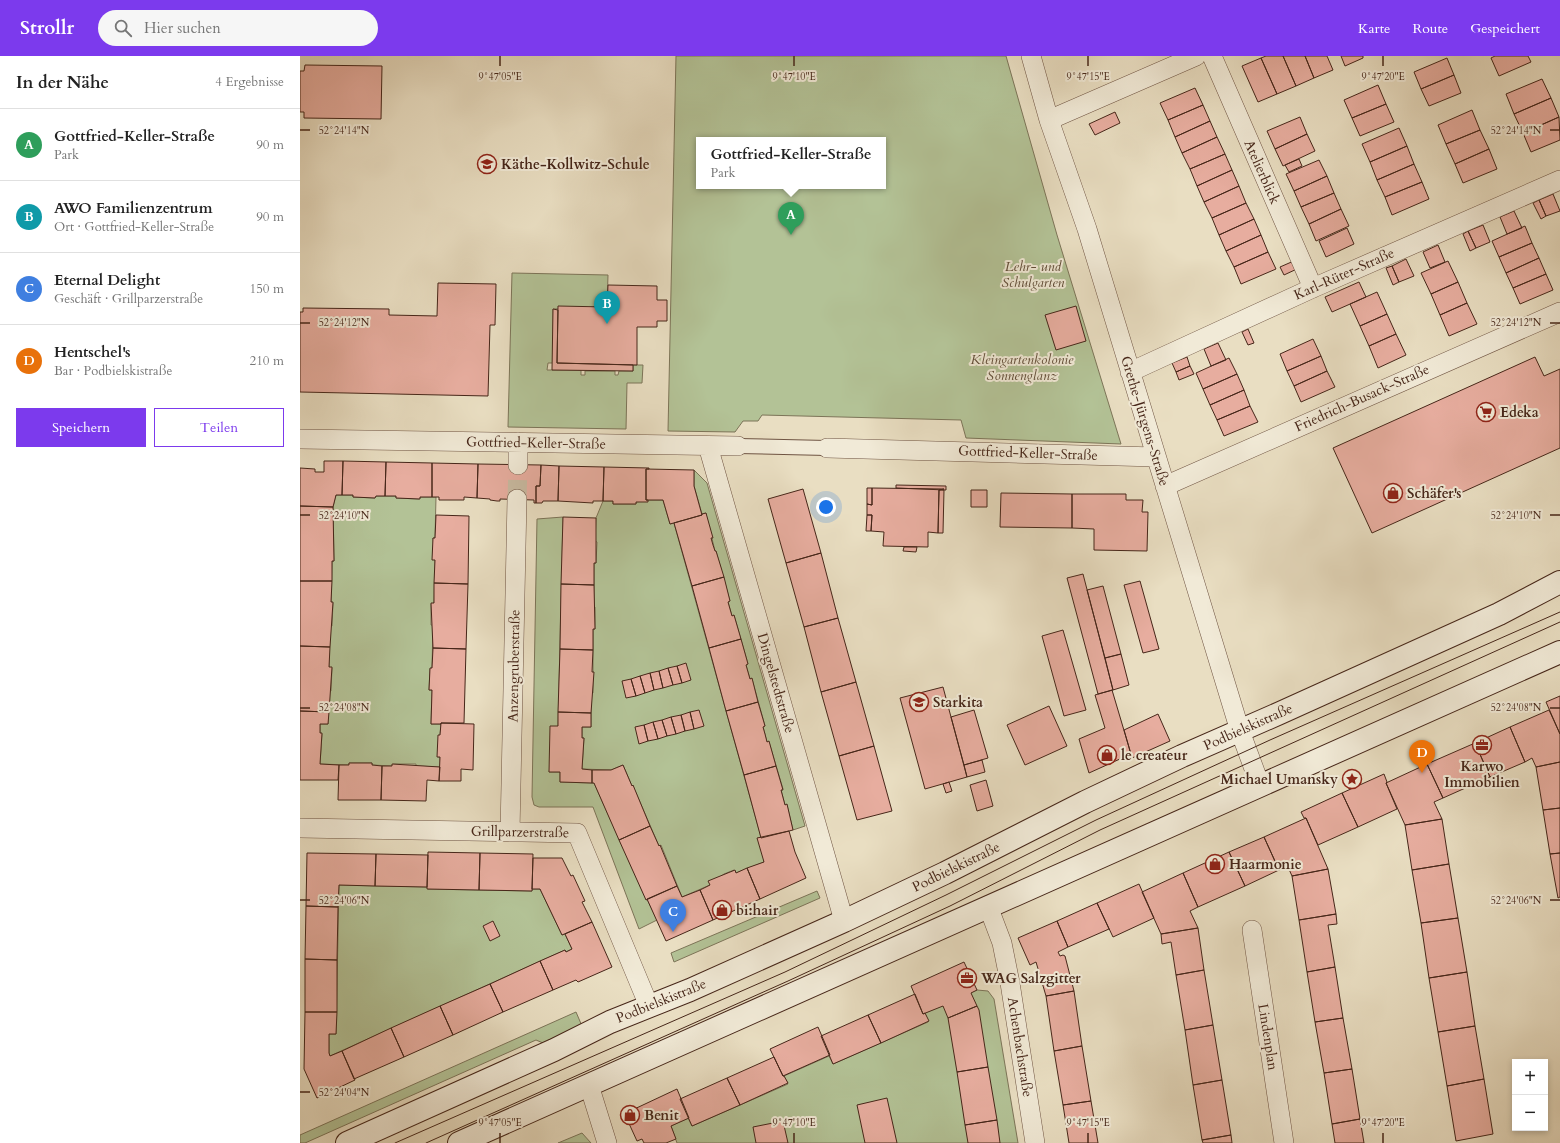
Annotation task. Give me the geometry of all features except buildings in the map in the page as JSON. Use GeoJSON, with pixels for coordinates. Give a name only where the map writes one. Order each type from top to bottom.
{"type":"FeatureCollection","features":[{"type":"Feature","properties":{"kind":"main road","name":"Podbielskistraße"},"geometry":{"type":"LineString","coordinates":[[347,1143],[554,1050],[610,1022],[690,990],[844,921],[945,873],[1085,802],[1182,756],[1499,614],[1560,582]]}},
{"type":"Feature","properties":{"kind":"main road"},"geometry":{"type":"LineString","coordinates":[[459,1143],[1560,652]]}},
{"type":"Feature","properties":{"kind":"street","name":"Grethe-Jürgens-Straße"},"geometry":{"type":"LineString","coordinates":[[1031,56],[1049,120],[1087,229],[1240,730],[1260,785]]}},
{"type":"Feature","properties":{"kind":"street"},"geometry":{"type":"LineString","coordinates":[[1049,120],[1196,56]]}},
{"type":"Feature","properties":{"kind":"street","name":"Atelierblick"},"geometry":{"type":"LineString","coordinates":[[1212,56],[1313,288]]}},
{"type":"Feature","properties":{"kind":"street","name":"Karl-Rüter-Straße"},"geometry":{"type":"LineString","coordinates":[[1130,372],[1313,288],[1560,180]]}},
{"type":"Feature","properties":{"kind":"street","name":"Friedrich-Busack-Straße"},"geometry":{"type":"LineString","coordinates":[[1165,486],[1560,312]]}},
{"type":"Feature","properties":{"kind":"street","name":"Gottfried-Keller-Straße"},"geometry":{"type":"LineString","coordinates":[[300,439],[738,446],[1156,457]]}},
{"type":"Feature","properties":{"kind":"street"},"geometry":{"type":"LineString","coordinates":[[518,442],[518,465]]}},
{"type":"Feature","properties":{"kind":"street","name":"Dingelstedtstraße"},"geometry":{"type":"LineString","coordinates":[[708,446],[844,921]]}},
{"type":"Feature","properties":{"kind":"street","name":"Anzengruberstraße"},"geometry":{"type":"LineString","coordinates":[[510,832],[517,500]]}},
{"type":"Feature","properties":{"kind":"street","name":"Grillparzerstraße"},"geometry":{"type":"LineString","coordinates":[[300,828],[577,833],[649,1006]]}},
{"type":"Feature","properties":{"kind":"street","name":"Achenbachstraße"},"geometry":{"type":"LineString","coordinates":[[988,906],[1002,943],[1010,983],[1035,1143]]}},
{"type":"Feature","properties":{"kind":"street","name":"Lindenplan"},"geometry":{"type":"LineString","coordinates":[[1252,930],[1284,1143]]}},
{"type":"Feature","properties":{"kind":"street"},"geometry":{"type":"LineString","coordinates":[[589,1085],[607,1143]]}},
{"type":"Feature","properties":{"kind":"green space"},"geometry":{"type":"Polygon","coordinates":[[[676,56],[1006,56],[1057,235],[1121,444],[966,438],[961,420],[762,415],[758,421],[743,421],[735,432],[668,431],[676,56]]]}},
{"type":"Feature","properties":{"kind":"green space"},"geometry":{"type":"Polygon","coordinates":[[[512,273],[608,275],[607,307],[553,309],[553,363],[548,363],[547,370],[581,370],[581,375],[585,375],[585,371],[615,371],[615,375],[618,375],[619,371],[633,371],[633,365],[643,365],[642,383],[627,383],[626,429],[508,427],[512,273]]]}},
{"type":"Feature","properties":{"kind":"green space"},"geometry":{"type":"Polygon","coordinates":[[[694,470],[707,483],[805,826],[793,830],[787,805],[785,805],[781,790],[783,789],[769,742],[767,742],[763,727],[765,726],[752,679],[750,679],[746,665],[748,664],[734,615],[732,616],[728,602],[730,601],[715,551],[706,513],[702,514],[694,486],[694,470]]]}},
{"type":"Feature","properties":{"kind":"green space"},"geometry":{"type":"Polygon","coordinates":[[[336,495],[353,495],[353,497],[375,498],[376,496],[396,496],[396,498],[419,499],[420,497],[436,497],[435,538],[433,538],[435,560],[434,603],[431,604],[431,625],[433,625],[432,668],[430,669],[429,690],[432,690],[431,724],[441,724],[438,757],[440,757],[440,767],[416,766],[416,764],[393,764],[392,766],[372,765],[372,763],[349,763],[349,765],[320,764],[322,734],[320,733],[320,724],[328,724],[329,692],[331,691],[332,668],[329,667],[330,626],[332,626],[333,603],[331,602],[332,561],[334,561],[333,507],[336,495]]]}},
{"type":"Feature","properties":{"kind":"green space"},"geometry":{"type":"Polygon","coordinates":[[[663,500],[670,524],[674,523],[761,837],[764,862],[736,873],[734,870],[724,874],[710,885],[682,897],[661,845],[659,846],[623,765],[611,770],[582,769],[584,738],[582,738],[582,727],[591,727],[591,694],[593,693],[593,629],[595,629],[594,563],[596,563],[597,542],[595,541],[596,518],[603,501],[613,501],[613,504],[636,504],[636,502],[663,500]]]}},
{"type":"Feature","properties":{"kind":"green space"},"geometry":{"type":"Polygon","coordinates":[[[563,517],[558,726],[549,772],[560,772],[560,782],[594,783],[646,899],[657,920],[639,929],[593,807],[539,807],[534,805],[532,797],[537,519],[563,517]]]}},
{"type":"Feature","properties":{"kind":"green space"},"geometry":{"type":"Polygon","coordinates":[[[339,885],[427,887],[428,889],[532,891],[532,889],[540,889],[562,935],[565,934],[572,949],[566,952],[565,950],[330,1056],[329,1034],[336,1034],[339,885]]]}},
{"type":"Feature","properties":{"kind":"green space"},"geometry":{"type":"Polygon","coordinates":[[[817,891],[820,898],[674,962],[671,953],[817,891]]]}},
{"type":"Feature","properties":{"kind":"green space"},"geometry":{"type":"Polygon","coordinates":[[[977,990],[988,991],[994,999],[1018,1143],[677,1143],[671,1126],[688,1118],[692,1126],[788,1084],[784,1076],[829,1056],[833,1064],[928,1022],[925,1013],[977,990]]]}},
{"type":"Feature","properties":{"kind":"green space"},"geometry":{"type":"Polygon","coordinates":[[[576,1012],[582,1026],[543,1043],[536,1040],[305,1143],[300,1143],[300,1135],[576,1012]]]}},
{"type":"Feature","properties":{"kind":"green space"},"geometry":{"type":"Polygon","coordinates":[[[582,1133],[591,1143],[558,1143],[582,1133]]]}},
{"type":"Feature","properties":{"kind":"tunnel"},"geometry":{"type":"LineString","coordinates":[[517,499],[518,465]]}},
{"type":"Feature","properties":{"kind":"tram line"},"geometry":{"type":"LineString","coordinates":[[395,1143],[785,972],[946,895],[1096,820],[1270,740],[1560,612]]}},
{"type":"Feature","properties":{"kind":"tram line"},"geometry":{"type":"LineString","coordinates":[[426,1143],[788,981],[950,906],[1100,830],[1560,622]]}},
{"type":"Feature","properties":{"kind":"place","name":"Käthe-Kollwitz-Schule"},"geometry":{"type":"Point","coordinates":[487,164]}},
{"type":"Feature","properties":{"kind":"place","name":"Gottfried-Keller-Straße"},"geometry":{"type":"Point","coordinates":[791,235]}},
{"type":"Feature","properties":{"kind":"place","name":"AWO Familienzentrum"},"geometry":{"type":"Point","coordinates":[607,324]}},
{"type":"Feature","properties":{"kind":"place","name":"Edeka"},"geometry":{"type":"Point","coordinates":[1486,412]}},
{"type":"Feature","properties":{"kind":"place","name":"Schäfer's"},"geometry":{"type":"Point","coordinates":[1393,493]}},
{"type":"Feature","properties":{"kind":"place","name":"Starkita"},"geometry":{"type":"Point","coordinates":[919,702]}},
{"type":"Feature","properties":{"kind":"place","name":"Karwo Immobilien"},"geometry":{"type":"Point","coordinates":[1482,745]}},
{"type":"Feature","properties":{"kind":"place","name":"le createur"},"geometry":{"type":"Point","coordinates":[1107,755]}},
{"type":"Feature","properties":{"kind":"place","name":"Hentschel's"},"geometry":{"type":"Point","coordinates":[1422,773]}},
{"type":"Feature","properties":{"kind":"place","name":"Michael Umansky"},"geometry":{"type":"Point","coordinates":[1352,779]}},
{"type":"Feature","properties":{"kind":"place","name":"Haarmonie"},"geometry":{"type":"Point","coordinates":[1215,864]}},
{"type":"Feature","properties":{"kind":"place","name":"bi:hair"},"geometry":{"type":"Point","coordinates":[722,910]}},
{"type":"Feature","properties":{"kind":"place","name":"Eternal Delight"},"geometry":{"type":"Point","coordinates":[673,932]}},
{"type":"Feature","properties":{"kind":"place","name":"WAG Salzgitter"},"geometry":{"type":"Point","coordinates":[967,978]}},
{"type":"Feature","properties":{"kind":"place","name":"Benit"},"geometry":{"type":"Point","coordinates":[630,1115]}},
{"type":"Feature","properties":{"kind":"park label","name":"Lehr- und Schulgarten"},"geometry":{"type":"Point","coordinates":[1033,274]}},
{"type":"Feature","properties":{"kind":"park label","name":"Kleingartenkolonie Sonnenglanz"},"geometry":{"type":"Point","coordinates":[1022,368]}}]}
